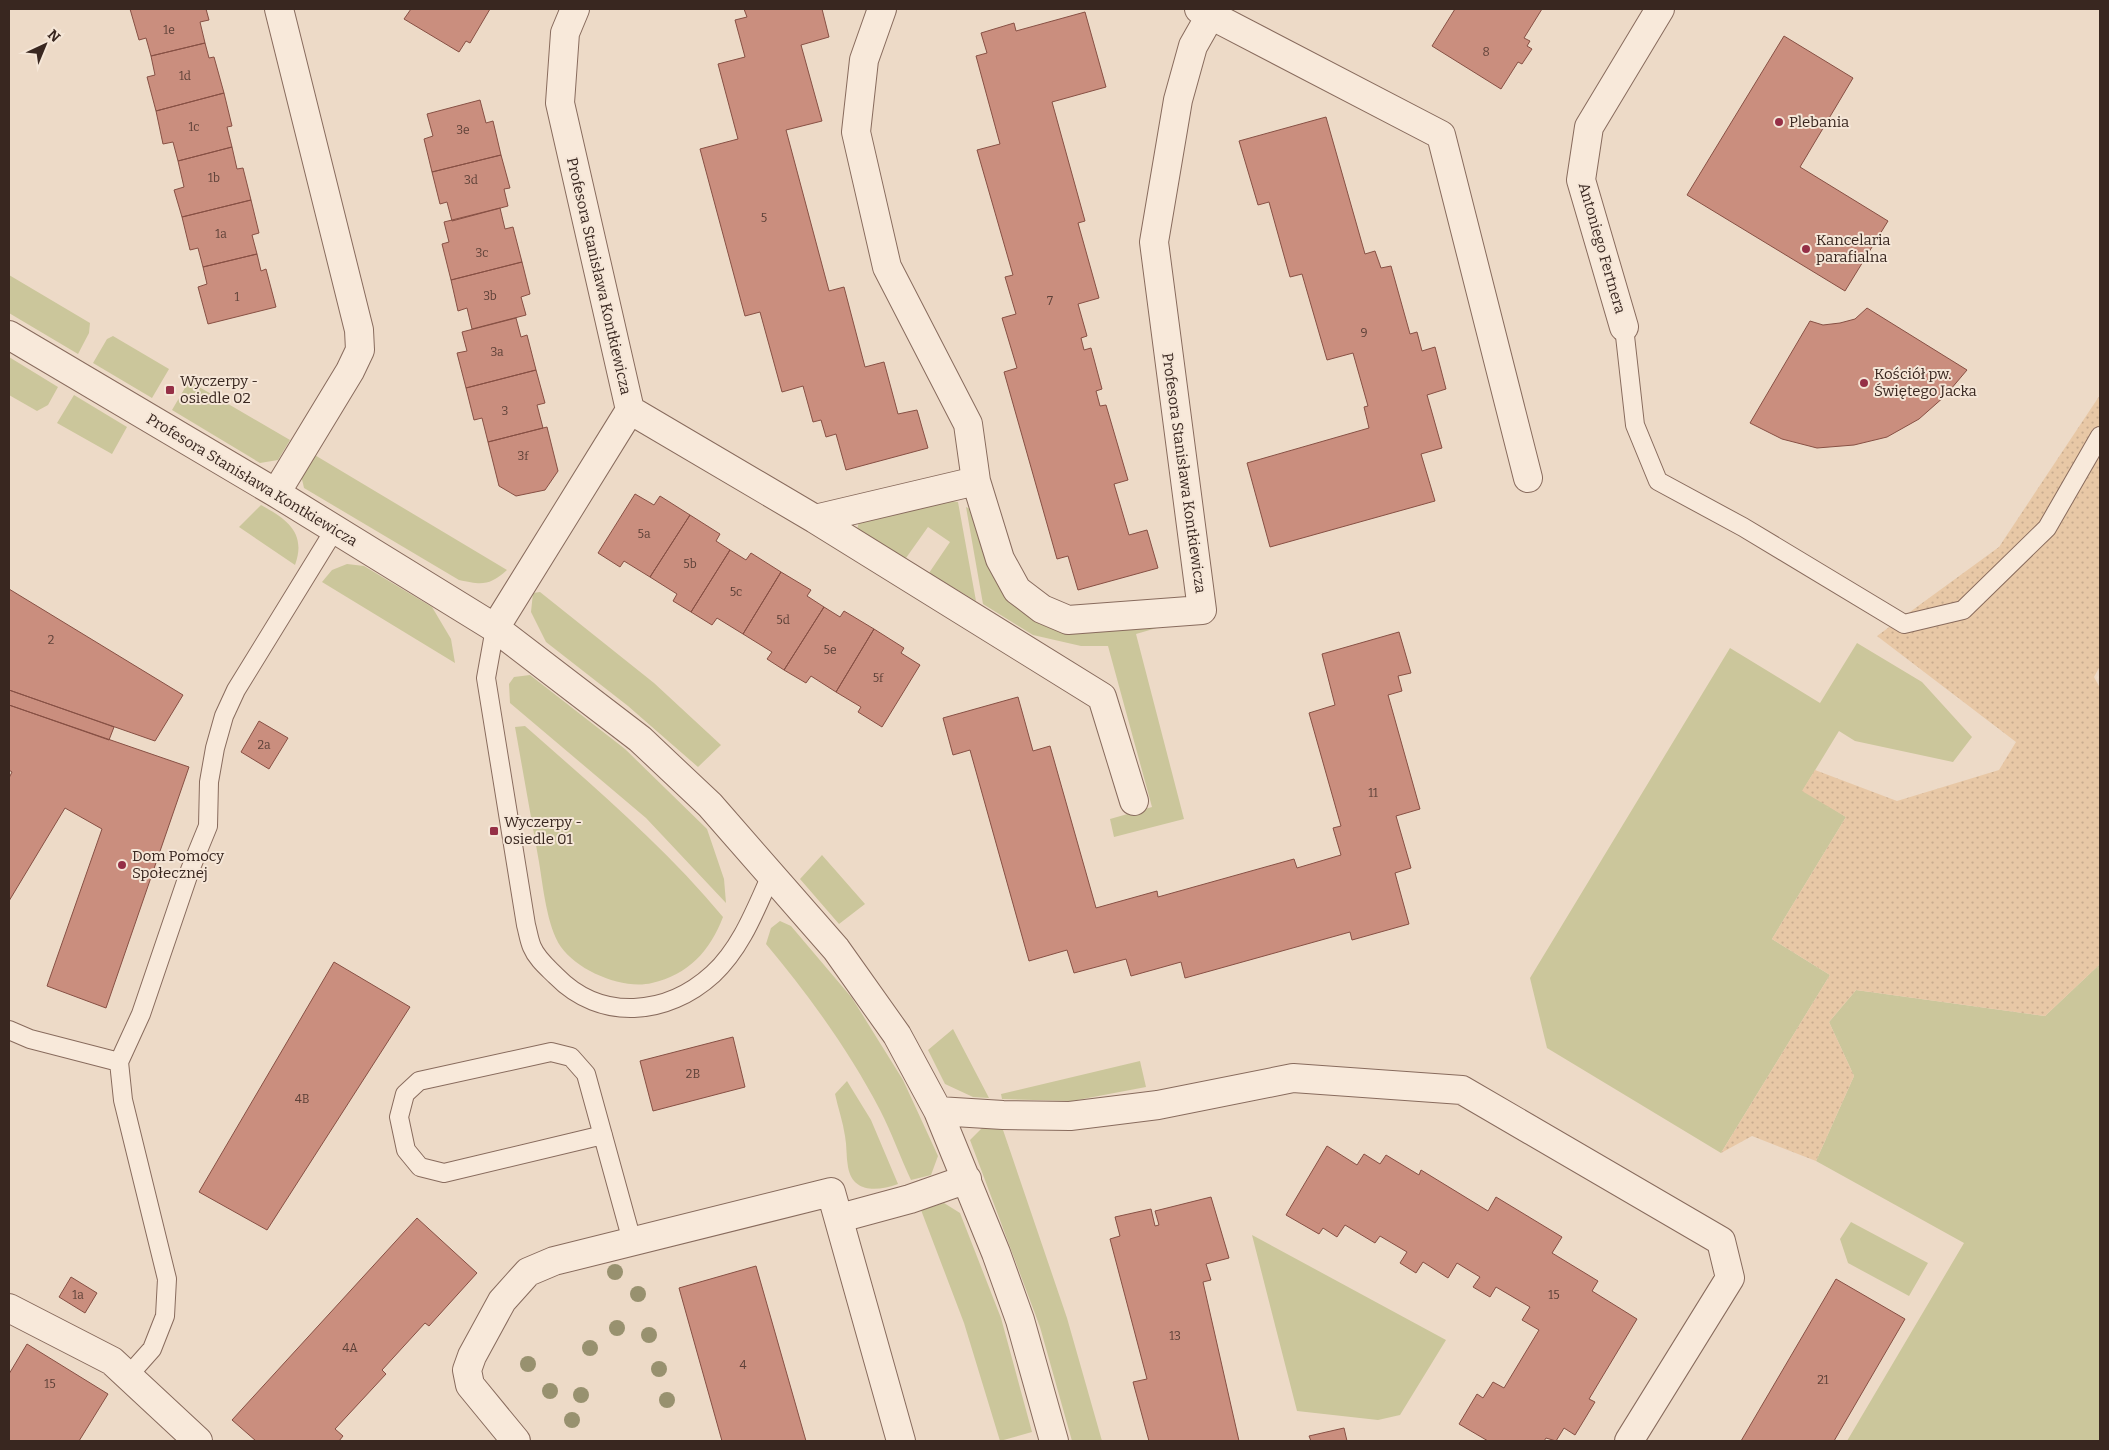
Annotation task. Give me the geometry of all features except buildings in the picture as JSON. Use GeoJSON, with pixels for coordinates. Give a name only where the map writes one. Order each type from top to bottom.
{"type":"FeatureCollection","features":[{"type":"Feature","properties":{"kind":"street"},"geometry":{"type":"LineString","coordinates":[[276,493],[350,372],[360,350],[357,322],[279,9]]}},
{"type":"Feature","properties":{"kind":"street","name":"Profesora Stanisława Kontkiewicza"},"geometry":{"type":"LineString","coordinates":[[495,628],[630,410],[560,103],[566,33],[575,9]]}},
{"type":"Feature","properties":{"kind":"street","name":"Profesora Stanisława Kontkiewicza"},"geometry":{"type":"LineString","coordinates":[[882,9],[864,60],[856,132],[887,267],[968,424],[976,481],[1000,559],[1017,590],[1042,609],[1068,620],[1202,610],[1154,242],[1178,100],[1205,12]]}},
{"type":"Feature","properties":{"kind":"street","name":"Antoniego Fertnera"},"geometry":{"type":"LineString","coordinates":[[1624,327],[1581,180],[1589,127],[1660,9]]}},
{"type":"Feature","properties":{"kind":"street"},"geometry":{"type":"LineString","coordinates":[[1205,12],[1441,135],[1528,478]]}},
{"type":"Feature","properties":{"kind":"street","name":"Profesora Stanisława Kontkiewicza"},"geometry":{"type":"LineString","coordinates":[[9,335],[276,493],[495,628],[640,739],[710,805],[772,873],[836,949],[897,1035],[938,1111],[967,1179],[1020,1320],[1054,1441]]}},
{"type":"Feature","properties":{"kind":"street"},"geometry":{"type":"LineString","coordinates":[[630,410],[815,519],[1102,698],[1134,802]]}},
{"type":"Feature","properties":{"kind":"street"},"geometry":{"type":"LineString","coordinates":[[815,519],[976,481]]}},
{"type":"Feature","properties":{"kind":"street"},"geometry":{"type":"LineString","coordinates":[[938,1111],[1003,1115],[1070,1116],[1158,1105],[1293,1078],[1462,1090],[1721,1242],[1730,1278],[1629,1441]]}},
{"type":"Feature","properties":{"kind":"street"},"geometry":{"type":"LineString","coordinates":[[840,1218],[910,1199],[967,1179]]}},
{"type":"Feature","properties":{"kind":"street"},"geometry":{"type":"LineString","coordinates":[[516,1441],[470,1385],[467,1370],[472,1356],[502,1301],[528,1272],[554,1261],[831,1192],[840,1218],[902,1441]]}},
{"type":"Feature","properties":{"kind":"street"},"geometry":{"type":"LineString","coordinates":[[9,1308],[112,1361],[198,1441]]}},
{"type":"Feature","properties":{"kind":"lane"},"geometry":{"type":"LineString","coordinates":[[1624,327],[1635,425],[1658,481],[1742,527],[1904,624],[1963,610],[2047,528],[2100,436]]}},
{"type":"Feature","properties":{"kind":"lane"},"geometry":{"type":"LineString","coordinates":[[128,1376],[152,1349],[165,1316],[167,1279],[123,1100],[119,1062],[141,1014],[190,870],[208,826],[209,782],[215,748],[224,716],[236,690],[335,530]]}},
{"type":"Feature","properties":{"kind":"lane"},"geometry":{"type":"LineString","coordinates":[[495,628],[486,678],[526,925],[532,947],[542,962],[560,980],[595,1003],[618,1009],[637,1010],[659,1005],[680,996],[713,974],[740,940],[772,873]]}},
{"type":"Feature","properties":{"kind":"lane"},"geometry":{"type":"LineString","coordinates":[[9,1030],[30,1039],[119,1062]]}},
{"type":"Feature","properties":{"kind":"lane"},"geometry":{"type":"LineString","coordinates":[[603,1135],[444,1173],[420,1167],[406,1150],[399,1117],[404,1094],[419,1081],[551,1052],[572,1057],[586,1074],[603,1135],[632,1241]]}},
{"type":"Feature","properties":{"kind":"shaded area"},"geometry":{"type":"Polygon","coordinates":[[[9,275],[90,323],[89,333],[78,354],[9,313],[9,275]]]}},
{"type":"Feature","properties":{"kind":"shaded area"},"geometry":{"type":"Polygon","coordinates":[[[113,336],[169,369],[152,398],[93,363],[107,339],[113,336]]]}},
{"type":"Feature","properties":{"kind":"shaded area"},"geometry":{"type":"Polygon","coordinates":[[[9,357],[58,387],[48,405],[37,411],[9,395],[9,357]]]}},
{"type":"Feature","properties":{"kind":"shaded area"},"geometry":{"type":"Polygon","coordinates":[[[189,381],[290,440],[278,460],[260,463],[172,410],[189,381]]]}},
{"type":"Feature","properties":{"kind":"shaded area"},"geometry":{"type":"Polygon","coordinates":[[[74,395],[127,427],[112,454],[57,423],[74,395]]]}},
{"type":"Feature","properties":{"kind":"shaded area"},"geometry":{"type":"Polygon","coordinates":[[[313,454],[507,570],[490,582],[474,583],[459,580],[304,488],[301,475],[313,454]]]}},
{"type":"Feature","properties":{"kind":"shaded area"},"geometry":{"type":"Polygon","coordinates":[[[944,500],[958,502],[976,601],[929,573],[950,542],[928,527],[906,558],[857,530],[859,521],[944,500]]]}},
{"type":"Feature","properties":{"kind":"shaded area"},"geometry":{"type":"Polygon","coordinates":[[[261,505],[286,521],[296,535],[298,554],[295,565],[239,527],[261,505]]]}},
{"type":"Feature","properties":{"kind":"shaded area"},"geometry":{"type":"Polygon","coordinates":[[[966,507],[974,511],[1006,593],[1158,624],[1160,627],[1136,634],[1184,819],[1114,837],[1110,819],[1152,807],[1108,646],[1081,646],[1033,635],[983,604],[966,507]]]}},
{"type":"Feature","properties":{"kind":"shaded area"},"geometry":{"type":"Polygon","coordinates":[[[347,564],[364,566],[432,607],[451,639],[455,663],[322,582],[332,570],[347,564]]]}},
{"type":"Feature","properties":{"kind":"shaded area"},"geometry":{"type":"Polygon","coordinates":[[[540,592],[654,683],[721,745],[698,767],[628,706],[546,642],[531,612],[533,593],[540,592]]]}},
{"type":"Feature","properties":{"kind":"shaded area"},"geometry":{"type":"Polygon","coordinates":[[[1857,643],[1922,682],[1972,737],[1953,762],[1855,741],[1839,731],[1803,790],[1846,817],[1772,939],[1830,975],[1721,1153],[1547,1048],[1530,978],[1730,648],[1820,703],[1857,643]]]}},
{"type":"Feature","properties":{"kind":"shaded area"},"geometry":{"type":"Polygon","coordinates":[[[530,675],[625,749],[707,829],[724,879],[726,903],[646,818],[510,703],[509,684],[514,677],[530,675]]]}},
{"type":"Feature","properties":{"kind":"shaded area"},"geometry":{"type":"Polygon","coordinates":[[[525,726],[653,841],[723,917],[704,951],[687,968],[652,983],[628,984],[602,977],[590,971],[578,964],[561,947],[552,929],[546,906],[515,727],[525,726]]]}},
{"type":"Feature","properties":{"kind":"shaded area"},"geometry":{"type":"Polygon","coordinates":[[[822,855],[865,904],[839,924],[800,879],[822,855]]]}},
{"type":"Feature","properties":{"kind":"shaded area"},"geometry":{"type":"Polygon","coordinates":[[[780,921],[791,926],[852,998],[903,1080],[938,1156],[931,1175],[911,1180],[884,1119],[842,1045],[813,1003],[766,944],[771,928],[780,921]]]}},
{"type":"Feature","properties":{"kind":"shaded area"},"geometry":{"type":"Polygon","coordinates":[[[2100,964],[2100,1441],[1847,1441],[1964,1243],[1816,1161],[1854,1076],[1829,1022],[1856,990],[2045,1016],[2100,964]]]}},
{"type":"Feature","properties":{"kind":"shaded area"},"geometry":{"type":"Polygon","coordinates":[[[953,1029],[989,1098],[973,1097],[945,1084],[928,1050],[953,1029]]]}},
{"type":"Feature","properties":{"kind":"shaded area"},"geometry":{"type":"Polygon","coordinates":[[[1140,1061],[1146,1087],[1072,1101],[1002,1099],[1001,1094],[1140,1061]]]}},
{"type":"Feature","properties":{"kind":"shaded area"},"geometry":{"type":"Polygon","coordinates":[[[847,1081],[871,1120],[898,1184],[875,1189],[867,1188],[855,1182],[851,1176],[847,1163],[844,1131],[835,1094],[847,1081]]]}},
{"type":"Feature","properties":{"kind":"shaded area"},"geometry":{"type":"Polygon","coordinates":[[[985,1125],[1002,1127],[1067,1318],[1102,1441],[1072,1441],[1040,1327],[970,1140],[985,1125]]]}},
{"type":"Feature","properties":{"kind":"shaded area"},"geometry":{"type":"Polygon","coordinates":[[[944,1203],[960,1213],[1001,1318],[1032,1432],[1000,1441],[964,1323],[921,1210],[944,1203]]]}},
{"type":"Feature","properties":{"kind":"shaded area"},"geometry":{"type":"Polygon","coordinates":[[[1851,1222],[1928,1263],[1909,1296],[1848,1263],[1840,1239],[1851,1222]]]}},
{"type":"Feature","properties":{"kind":"shaded area"},"geometry":{"type":"Polygon","coordinates":[[[1252,1235],[1446,1340],[1400,1415],[1378,1420],[1297,1411],[1252,1235]]]}},
{"type":"Feature","properties":{"kind":"sand"},"geometry":{"type":"Polygon","coordinates":[[[2100,395],[2100,666],[2094,677],[2100,688],[2100,964],[2045,1016],[1856,990],[1829,1022],[1854,1076],[1816,1161],[1752,1136],[1721,1153],[1830,975],[1772,939],[1846,817],[1802,791],[1815,770],[1897,801],[1999,770],[2016,742],[1877,636],[1999,547],[2100,395]]]}},
{"type":"Feature","properties":{"kind":"place","name":"Plebania"},"geometry":{"type":"Point","coordinates":[1779,122]}},
{"type":"Feature","properties":{"kind":"place","name":"Kancelaria parafialna"},"geometry":{"type":"Point","coordinates":[1806,249]}},
{"type":"Feature","properties":{"kind":"place","name":"Kościół pw. Świętego Jacka"},"geometry":{"type":"Point","coordinates":[1864,383]}},
{"type":"Feature","properties":{"kind":"place","name":"Wyczerpy - osiedle 02"},"geometry":{"type":"Point","coordinates":[170,390]}},
{"type":"Feature","properties":{"kind":"place","name":"Wyczerpy - osiedle 01"},"geometry":{"type":"Point","coordinates":[494,831]}},
{"type":"Feature","properties":{"kind":"place","name":"Dom Pomocy Społecznej"},"geometry":{"type":"Point","coordinates":[122,865]}}]}
